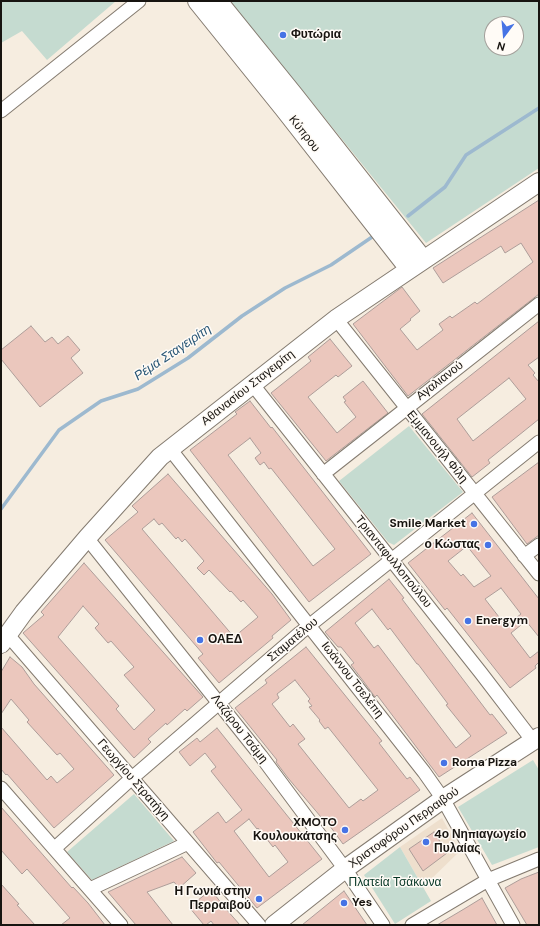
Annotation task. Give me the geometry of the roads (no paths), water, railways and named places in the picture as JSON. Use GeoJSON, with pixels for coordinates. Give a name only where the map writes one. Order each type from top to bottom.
{"type":"FeatureCollection","features":[{"type":"Feature","properties":{"kind":"street"},"geometry":{"type":"LineString","coordinates":[[1,111],[138,1]]}},
{"type":"Feature","properties":{"kind":"street","name":"Κύπρου"},"geometry":{"type":"LineString","coordinates":[[197,1],[380,218],[416,264]]}},
{"type":"Feature","properties":{"kind":"street","name":"Κύπρου"},"geometry":{"type":"LineString","coordinates":[[218,1],[294,95],[380,218]]}},
{"type":"Feature","properties":{"kind":"street","name":"Αθανασίου Σταγειρίτη"},"geometry":{"type":"LineString","coordinates":[[4,639],[24,612],[87,538],[154,463],[170,449],[336,319],[539,182]]}},
{"type":"Feature","properties":{"kind":"street","name":"Αγαλιανού"},"geometry":{"type":"LineString","coordinates":[[323,474],[539,304]]}},
{"type":"Feature","properties":{"kind":"street","name":"Εμμανουήλ Φίλη"},"geometry":{"type":"LineString","coordinates":[[336,319],[539,574]]}},
{"type":"Feature","properties":{"kind":"street","name":"Τριανταφυλλοπούλου"},"geometry":{"type":"LineString","coordinates":[[253,385],[481,673],[536,739]]}},
{"type":"Feature","properties":{"kind":"street","name":"Σταματέλου"},"geometry":{"type":"LineString","coordinates":[[55,848],[132,778],[309,625],[539,442]]}},
{"type":"Feature","properties":{"kind":"street","name":"Ιωάννου Τσελέπη"},"geometry":{"type":"LineString","coordinates":[[170,449],[415,758],[443,799],[513,925]]}},
{"type":"Feature","properties":{"kind":"street","name":"Λαζάρου Τσάμη"},"geometry":{"type":"LineString","coordinates":[[87,538],[261,756],[345,869],[383,925]]}},
{"type":"Feature","properties":{"kind":"street"},"geometry":{"type":"LineString","coordinates":[[524,556],[539,545]]}},
{"type":"Feature","properties":{"kind":"street","name":"Γεωργίου Στρατήγη"},"geometry":{"type":"LineString","coordinates":[[4,639],[132,778],[260,925]]}},
{"type":"Feature","properties":{"kind":"street","name":"Χριστοφόρου Περραιβού"},"geometry":{"type":"LineString","coordinates":[[274,925],[345,869],[443,799],[536,739]]}},
{"type":"Feature","properties":{"kind":"street"},"geometry":{"type":"LineString","coordinates":[[1,788],[121,925]]}},
{"type":"Feature","properties":{"kind":"street"},"geometry":{"type":"LineString","coordinates":[[90,889],[188,843]]}},
{"type":"Feature","properties":{"kind":"street"},"geometry":{"type":"LineString","coordinates":[[412,925],[488,880],[539,859]]}},
{"type":"Feature","properties":{"kind":"waterway","name":"Ρέμα Σταγειρίτη"},"geometry":{"type":"LineString","coordinates":[[408,216],[445,187],[466,155],[539,108]]}},
{"type":"Feature","properties":{"kind":"waterway","name":"Ρέμα Σταγειρίτη"},"geometry":{"type":"LineString","coordinates":[[1,509],[59,430],[101,401],[138,389],[188,358],[242,316],[285,288],[331,265],[375,235]]}},
{"type":"Feature","properties":{"kind":"place","name":"Φυτώρια"},"geometry":{"type":"Point","coordinates":[283,35]}},
{"type":"Feature","properties":{"kind":"place","name":"Smile Market"},"geometry":{"type":"Point","coordinates":[474,524]}},
{"type":"Feature","properties":{"kind":"place","name":"ο Κώστας"},"geometry":{"type":"Point","coordinates":[488,545]}},
{"type":"Feature","properties":{"kind":"place","name":"Energym"},"geometry":{"type":"Point","coordinates":[468,621]}},
{"type":"Feature","properties":{"kind":"place","name":"ΟΑΕΔ"},"geometry":{"type":"Point","coordinates":[200,640]}},
{"type":"Feature","properties":{"kind":"place","name":"Roma Pizza"},"geometry":{"type":"Point","coordinates":[444,763]}},
{"type":"Feature","properties":{"kind":"place","name":"XMOTO Κουλουκάτσης"},"geometry":{"type":"Point","coordinates":[345,830]}},
{"type":"Feature","properties":{"kind":"place","name":"4ο Νηπιαγωγείο Πυλαίας"},"geometry":{"type":"Point","coordinates":[426,842]}},
{"type":"Feature","properties":{"kind":"place","name":"Η Γωνιά στην Περραιβού"},"geometry":{"type":"Point","coordinates":[259,899]}},
{"type":"Feature","properties":{"kind":"place","name":"Yes"},"geometry":{"type":"Point","coordinates":[344,903]}},
{"type":"Feature","properties":{"kind":"park label","name":"Πλατεία Τσάκωνα"},"geometry":{"type":"Point","coordinates":[395,883]}}]}
